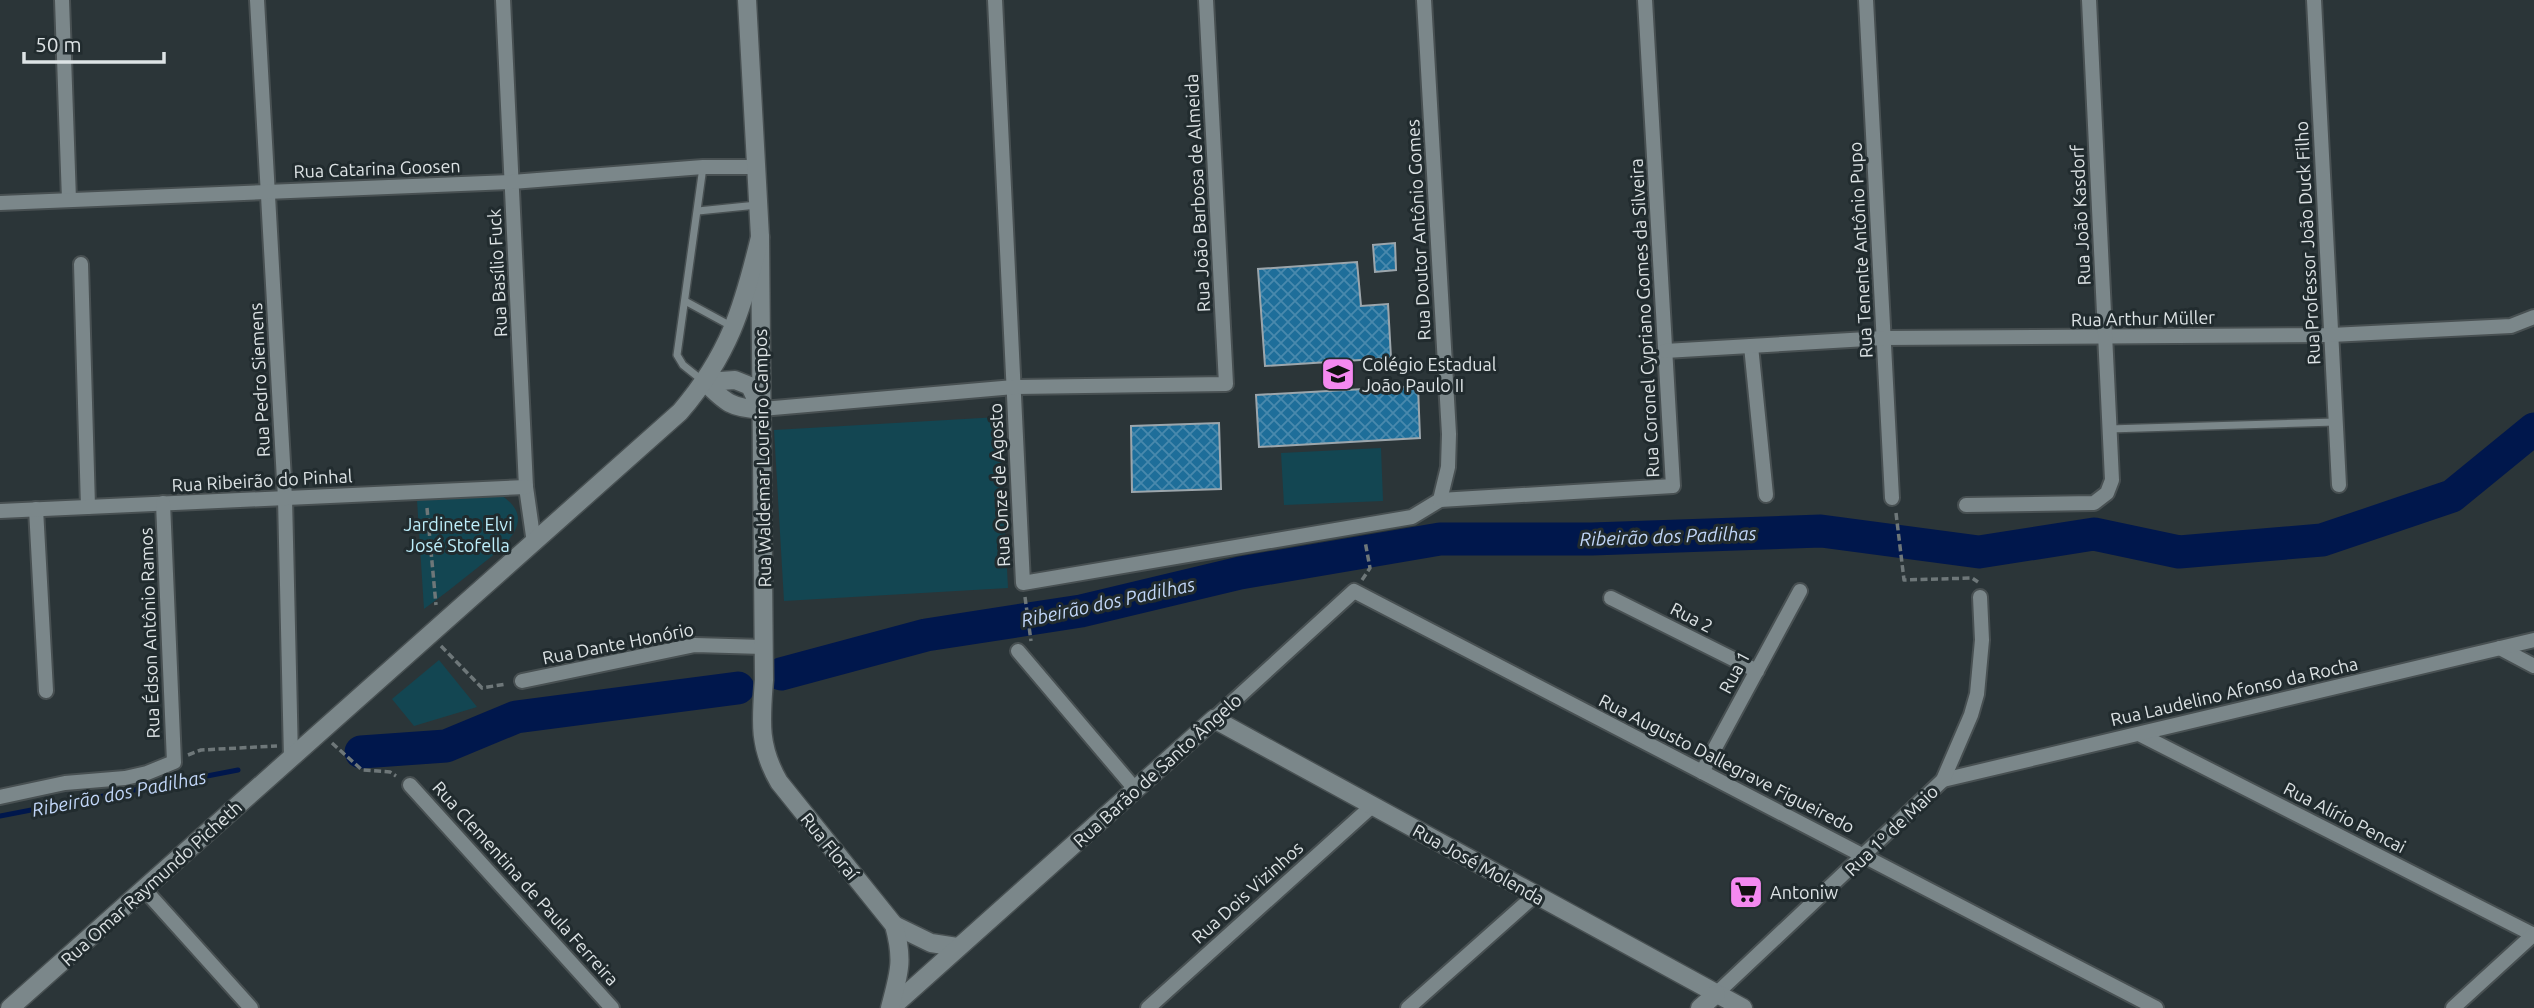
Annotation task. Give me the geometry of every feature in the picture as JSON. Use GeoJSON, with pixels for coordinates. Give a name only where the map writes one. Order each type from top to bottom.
{"type":"FeatureCollection","features":[{"type":"Feature","properties":{"kind":"main road","name":"Rua Waldemar Loureiro Campos"},"geometry":{"type":"LineString","coordinates":[[747,0],[760,237],[764,680]]}},
{"type":"Feature","properties":{"kind":"main road","name":"Rua Waldemar Loureiro Campos"},"geometry":{"type":"LineString","coordinates":[[534,543],[663,429],[705,382],[734,328],[760,237]]}},
{"type":"Feature","properties":{"kind":"main road"},"geometry":{"type":"LineString","coordinates":[[735,380],[745,383],[750,386],[761,409],[736,408],[720,398],[705,382],[735,380]]}},
{"type":"Feature","properties":{"kind":"main road","name":"Rua Omar Raymundo Picheth"},"geometry":{"type":"LineString","coordinates":[[10,1008],[144,889],[291,752],[320,732],[534,543]]}},
{"type":"Feature","properties":{"kind":"main road","name":"Rua Floraí"},"geometry":{"type":"LineString","coordinates":[[764,680],[761,727],[772,770],[894,925],[901,950],[890,1008]]}},
{"type":"Feature","properties":{"kind":"main road","name":"Rua Barão de Santo Ângelo"},"geometry":{"type":"LineString","coordinates":[[890,1008],[1214,719]]}},
{"type":"Feature","properties":{"kind":"main road","name":"Rua José Molenda"},"geometry":{"type":"LineString","coordinates":[[1214,719],[1743,1008]]}},
{"type":"Feature","properties":{"kind":"main road"},"geometry":{"type":"LineString","coordinates":[[894,925],[931,943],[957,947]]}},
{"type":"Feature","properties":{"kind":"main road","name":"Rua 1º de Maio"},"geometry":{"type":"LineString","coordinates":[[1700,1008],[1716,994]]}},
{"type":"Feature","properties":{"kind":"street"},"geometry":{"type":"LineString","coordinates":[[62,0],[69,200]]}},
{"type":"Feature","properties":{"kind":"street","name":"Rua Pedro Siemens"},"geometry":{"type":"LineString","coordinates":[[257,0],[285,498],[291,752]]}},
{"type":"Feature","properties":{"kind":"street","name":"Rua Basílio Fuck"},"geometry":{"type":"LineString","coordinates":[[503,0],[526,487],[534,543]]}},
{"type":"Feature","properties":{"kind":"street","name":"Rua Onze de Agosto"},"geometry":{"type":"LineString","coordinates":[[995,0],[1023,583],[1412,517],[1440,500]]}},
{"type":"Feature","properties":{"kind":"street","name":"Rua João Barbosa de Almeida"},"geometry":{"type":"LineString","coordinates":[[1014,387],[1226,384],[1206,0]]}},
{"type":"Feature","properties":{"kind":"street","name":"Rua Doutor Antônio Gomes"},"geometry":{"type":"LineString","coordinates":[[1424,0],[1449,435],[1448,467],[1440,500]]}},
{"type":"Feature","properties":{"kind":"street","name":"Rua Coronel Cypriano Gomes da Silveira"},"geometry":{"type":"LineString","coordinates":[[1440,500],[1673,486],[1645,0]]}},
{"type":"Feature","properties":{"kind":"street","name":"Rua Tenente Antônio Pupo"},"geometry":{"type":"LineString","coordinates":[[1866,0],[1892,498]]}},
{"type":"Feature","properties":{"kind":"street","name":"Rua João Kasdorf"},"geometry":{"type":"LineString","coordinates":[[1966,505],[2094,503],[2107,493],[2112,480],[2089,0]]}},
{"type":"Feature","properties":{"kind":"street","name":"Rua Professor João Duck Filho"},"geometry":{"type":"LineString","coordinates":[[2314,0],[2339,485]]}},
{"type":"Feature","properties":{"kind":"street","name":"Rua Catarina Goosen"},"geometry":{"type":"LineString","coordinates":[[0,203],[512,182],[703,167],[755,167]]}},
{"type":"Feature","properties":{"kind":"street"},"geometry":{"type":"LineString","coordinates":[[81,264],[88,507]]}},
{"type":"Feature","properties":{"kind":"street","name":"Rua Arthur Müller"},"geometry":{"type":"LineString","coordinates":[[1665,351],[1884,338],[2331,335],[2511,326],[2534,317]]}},
{"type":"Feature","properties":{"kind":"street"},"geometry":{"type":"LineString","coordinates":[[1751,346],[1766,495]]}},
{"type":"Feature","properties":{"kind":"street"},"geometry":{"type":"LineString","coordinates":[[761,409],[1014,387]]}},
{"type":"Feature","properties":{"kind":"street","name":"Rua Ribeirão do Pinhal"},"geometry":{"type":"LineString","coordinates":[[0,511],[526,487]]}},
{"type":"Feature","properties":{"kind":"street","name":"Rua Édson Antônio Ramos"},"geometry":{"type":"LineString","coordinates":[[163,503],[174,762]]}},
{"type":"Feature","properties":{"kind":"street"},"geometry":{"type":"LineString","coordinates":[[36,509],[46,691]]}},
{"type":"Feature","properties":{"kind":"street","name":"Rua Barão de Santo Ângelo"},"geometry":{"type":"LineString","coordinates":[[1214,719],[1354,591]]}},
{"type":"Feature","properties":{"kind":"street","name":"Rua Augusto Dallegrave Figueiredo"},"geometry":{"type":"LineString","coordinates":[[1354,591],[2156,1008]]}},
{"type":"Feature","properties":{"kind":"street","name":"Rua 1"},"geometry":{"type":"LineString","coordinates":[[1702,772],[1800,591]]}},
{"type":"Feature","properties":{"kind":"street","name":"Rua 1º de Maio"},"geometry":{"type":"LineString","coordinates":[[1716,994],[1943,780],[1971,715],[1977,694],[1983,640],[1980,597]]}},
{"type":"Feature","properties":{"kind":"street","name":"Rua 2"},"geometry":{"type":"LineString","coordinates":[[1611,598],[1756,671]]}},
{"type":"Feature","properties":{"kind":"street","name":"Rua Laudelino Afonso da Rocha"},"geometry":{"type":"LineString","coordinates":[[1943,780],[2534,640]]}},
{"type":"Feature","properties":{"kind":"street","name":"Rua Dante Honório"},"geometry":{"type":"LineString","coordinates":[[522,681],[695,645],[764,647]]}},
{"type":"Feature","properties":{"kind":"street"},"geometry":{"type":"LineString","coordinates":[[2500,648],[2534,666]]}},
{"type":"Feature","properties":{"kind":"street"},"geometry":{"type":"LineString","coordinates":[[1025,649],[1135,789]]}},
{"type":"Feature","properties":{"kind":"street","name":"Rua Alírio Pencai"},"geometry":{"type":"LineString","coordinates":[[2139,734],[2534,934]]}},
{"type":"Feature","properties":{"kind":"street"},"geometry":{"type":"LineString","coordinates":[[0,797],[65,783],[125,778],[148,773],[174,762]]}},
{"type":"Feature","properties":{"kind":"street","name":"Rua Clementina de Paula Ferreira"},"geometry":{"type":"LineString","coordinates":[[410,785],[612,1008]]}},
{"type":"Feature","properties":{"kind":"street","name":"Rua Dois Vizinhos"},"geometry":{"type":"LineString","coordinates":[[1148,1008],[1372,806]]}},
{"type":"Feature","properties":{"kind":"street"},"geometry":{"type":"LineString","coordinates":[[144,889],[251,1008]]}},
{"type":"Feature","properties":{"kind":"street"},"geometry":{"type":"LineString","coordinates":[[1408,1008],[1535,895]]}},
{"type":"Feature","properties":{"kind":"street"},"geometry":{"type":"LineString","coordinates":[[2453,1008],[2534,934]]}},
{"type":"Feature","properties":{"kind":"lane"},"geometry":{"type":"LineString","coordinates":[[703,167],[677,355],[683,365],[705,382]]}},
{"type":"Feature","properties":{"kind":"lane"},"geometry":{"type":"LineString","coordinates":[[698,211],[758,205]]}},
{"type":"Feature","properties":{"kind":"lane"},"geometry":{"type":"LineString","coordinates":[[685,301],[734,328]]}},
{"type":"Feature","properties":{"kind":"lane"},"geometry":{"type":"LineString","coordinates":[[2109,429],[2335,422]]}},
{"type":"Feature","properties":{"kind":"path"},"geometry":{"type":"LineString","coordinates":[[425,491],[434,631],[482,688],[522,681]]}},
{"type":"Feature","properties":{"kind":"path"},"geometry":{"type":"LineString","coordinates":[[1897,514],[1904,580],[1972,578],[1980,584],[1980,597]]}},
{"type":"Feature","properties":{"kind":"path"},"geometry":{"type":"LineString","coordinates":[[1364,541],[1370,568]]}},
{"type":"Feature","properties":{"kind":"path"},"geometry":{"type":"LineString","coordinates":[[1024,594],[1025,649]]}},
{"type":"Feature","properties":{"kind":"path"},"geometry":{"type":"LineString","coordinates":[[320,732],[362,770],[390,772],[410,785]]}},
{"type":"Feature","properties":{"kind":"path"},"geometry":{"type":"LineString","coordinates":[[174,762],[201,750],[291,752]]}},
{"type":"Feature","properties":{"kind":"green space"},"geometry":{"type":"Polygon","coordinates":[[[999,417],[1008,588],[784,601],[774,430],[999,417]]]}},
{"type":"Feature","properties":{"kind":"green space"},"geometry":{"type":"Polygon","coordinates":[[[1381,448],[1383,501],[1284,505],[1281,453],[1381,448]]]}},
{"type":"Feature","properties":{"kind":"green space","name":"Jardinete Elvi José Stofella"},"geometry":{"type":"Polygon","coordinates":[[[497,493],[511,503],[517,514],[517,525],[512,535],[493,555],[424,609],[417,500],[497,493]]]}},
{"type":"Feature","properties":{"kind":"green space"},"geometry":{"type":"Polygon","coordinates":[[[439,660],[477,707],[414,726],[392,699],[439,660]]]}},
{"type":"Feature","properties":{"kind":"building"},"geometry":{"type":"Polygon","coordinates":[[[1395,243],[1396,270],[1375,272],[1373,245],[1395,243]]]}},
{"type":"Feature","properties":{"kind":"building"},"geometry":{"type":"Polygon","coordinates":[[[1357,262],[1361,306],[1388,304],[1391,358],[1265,366],[1258,269],[1357,262]]]}},
{"type":"Feature","properties":{"kind":"building"},"geometry":{"type":"Polygon","coordinates":[[[1418,386],[1420,438],[1259,447],[1256,395],[1418,386]]]}},
{"type":"Feature","properties":{"kind":"building"},"geometry":{"type":"Polygon","coordinates":[[[1219,423],[1221,489],[1132,492],[1131,426],[1219,423]]]}},
{"type":"Feature","properties":{"kind":"waterway","name":"Ribeirão dos Padilhas"},"geometry":{"type":"LineString","coordinates":[[781,674],[926,635],[1081,611],[1240,573],[1440,539],[1592,539],[1821,531],[1979,552],[2094,534],[2179,552],[2322,540],[2452,496],[2534,429]]}},
{"type":"Feature","properties":{"kind":"waterway","name":"Ribeirão dos Padilhas"},"geometry":{"type":"LineString","coordinates":[[361,752],[446,746],[516,717],[738,688]]}},
{"type":"Feature","properties":{"kind":"waterway","name":"Ribeirão dos Padilhas"},"geometry":{"type":"LineString","coordinates":[[0,816],[238,770]]}},
{"type":"Feature","properties":{"kind":"place","name":"Colégio Estadual João Paulo II"},"geometry":{"type":"Point","coordinates":[1338,374]}},
{"type":"Feature","properties":{"kind":"place","name":"Antoniw"},"geometry":{"type":"Point","coordinates":[1746,892]}}]}
